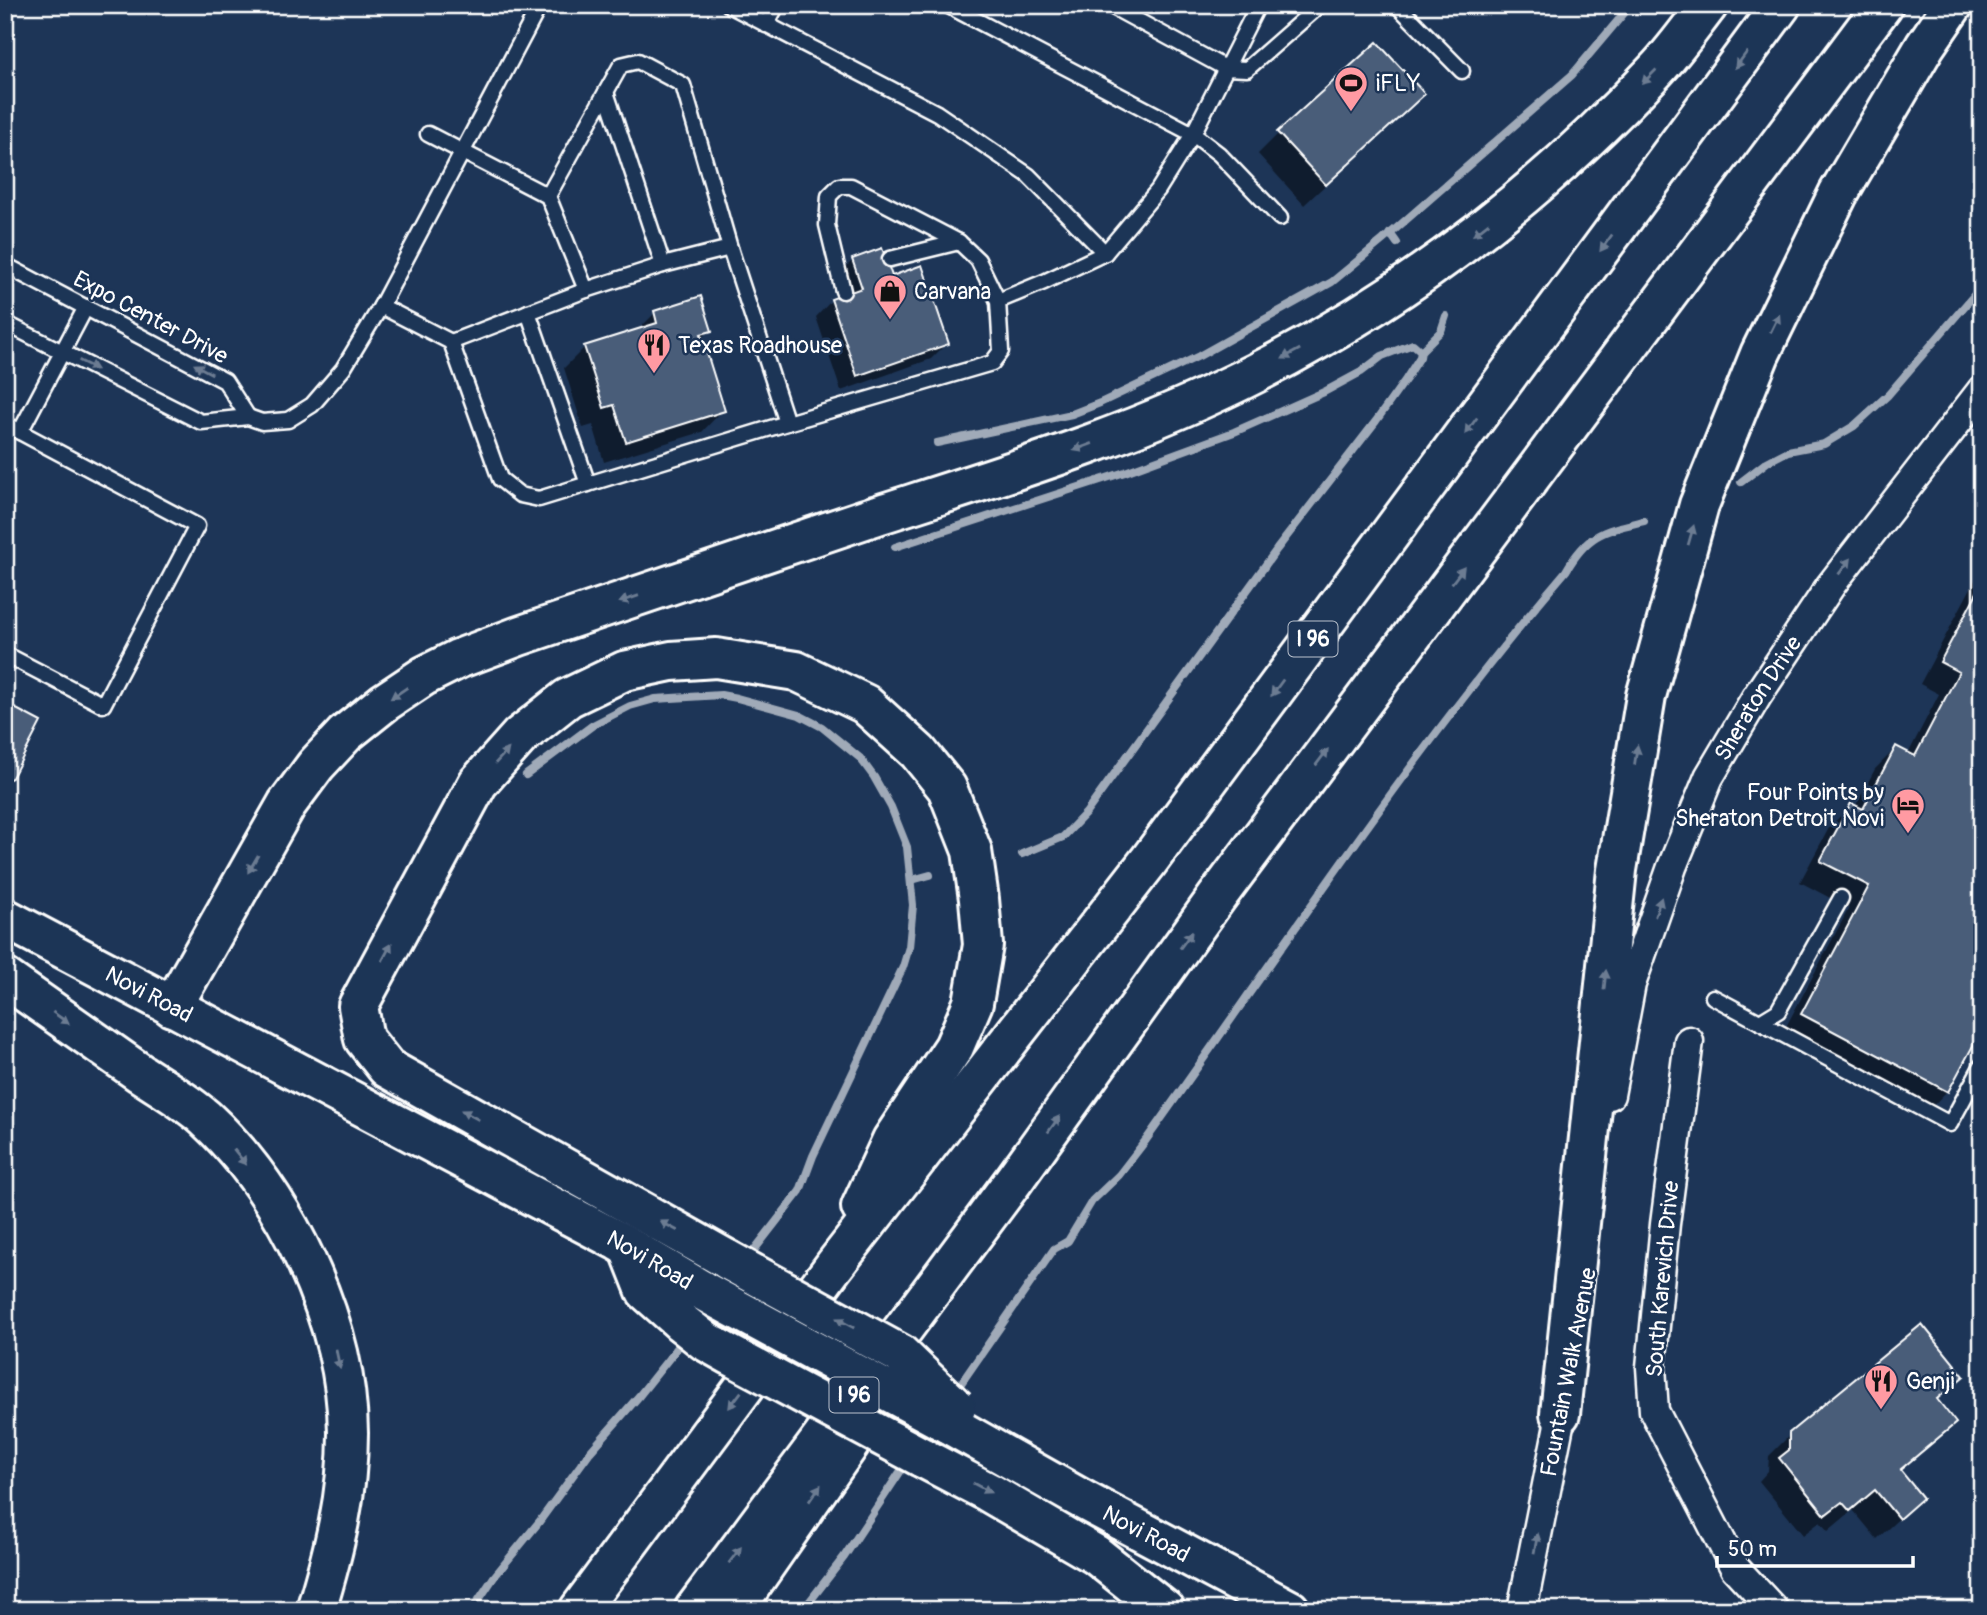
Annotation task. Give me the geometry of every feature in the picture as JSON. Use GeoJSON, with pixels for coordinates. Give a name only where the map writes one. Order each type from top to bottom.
{"type":"FeatureCollection","features":[{"type":"Feature","properties":{"kind":"main road"},"geometry":{"type":"LineString","coordinates":[[172,1007],[287,804],[316,765],[345,734],[385,702],[424,676],[458,659],[519,636],[1028,467],[1119,434],[1186,407],[1259,372],[1380,302],[1434,265],[1529,191],[1595,131],[1658,68],[1708,5]]}},
{"type":"Feature","properties":{"kind":"main road","name":"I 96"},"geometry":{"type":"LineString","coordinates":[[579,1610],[834,1266],[1148,862],[1782,5]]}},
{"type":"Feature","properties":{"kind":"main road","name":"I 96"},"geometry":{"type":"LineString","coordinates":[[694,1610],[1014,1180],[1217,897],[1883,5]]}},
{"type":"Feature","properties":{"kind":"main road"},"geometry":{"type":"LineString","coordinates":[[1560,1414],[1617,870],[1646,696],[1696,517],[1760,354],[1838,194],[1924,46],[1953,5]]}},
{"type":"Feature","properties":{"kind":"main road"},"geometry":{"type":"LineString","coordinates":[[834,1266],[892,1140],[954,1047],[973,1003],[983,945],[972,851],[947,788],[918,752],[865,705],[796,671],[716,657],[671,661],[624,671],[568,698],[520,736],[478,783],[358,1006],[364,1039],[387,1068],[900,1354],[957,1422]]}},
{"type":"Feature","properties":{"kind":"main road","name":"Novi Road"},"geometry":{"type":"LineString","coordinates":[[5,918],[629,1248],[703,1291],[957,1422],[1085,1501],[1290,1610]]}},
{"type":"Feature","properties":{"kind":"main road"},"geometry":{"type":"LineString","coordinates":[[5,978],[203,1117],[235,1150],[267,1192],[312,1271],[330,1323],[342,1382],[348,1432],[345,1489],[335,1548],[316,1610]]}},
{"type":"Feature","properties":{"kind":"main road"},"geometry":{"type":"LineString","coordinates":[[734,1610],[990,1241],[1014,1180]]}},
{"type":"Feature","properties":{"kind":"main road"},"geometry":{"type":"LineString","coordinates":[[629,1248],[646,1291],[705,1341],[988,1492],[1096,1555],[1165,1610]]}},
{"type":"Feature","properties":{"kind":"street","name":"Sheraton Drive"},"geometry":{"type":"LineString","coordinates":[[1610,1091],[1631,984],[1672,867],[1709,777],[1757,696],[1831,585],[1982,390]]}},
{"type":"Feature","properties":{"kind":"street","name":"South Karevich Drive"},"geometry":{"type":"LineString","coordinates":[[1689,1041],[1665,1224],[1651,1367],[1654,1411],[1735,1568],[1774,1610]]}},
{"type":"Feature","properties":{"kind":"street","name":"Fountain Walk Avenue"},"geometry":{"type":"LineString","coordinates":[[1522,1610],[1560,1414],[1580,1336],[1610,1091]]}},
{"type":"Feature","properties":{"kind":"lane"},"geometry":{"type":"LineString","coordinates":[[5,323],[201,422],[248,418],[262,422],[288,419],[312,405],[342,369],[381,306],[538,9],[521,5]]}},
{"type":"Feature","properties":{"kind":"lane"},"geometry":{"type":"LineString","coordinates":[[729,5],[937,113],[1028,175],[1105,253]]}},
{"type":"Feature","properties":{"kind":"lane"},"geometry":{"type":"LineString","coordinates":[[766,25],[777,5]]}},
{"type":"Feature","properties":{"kind":"lane"},"geometry":{"type":"LineString","coordinates":[[947,5],[1193,134],[1219,154],[1280,218]]}},
{"type":"Feature","properties":{"kind":"lane"},"geometry":{"type":"LineString","coordinates":[[1110,5],[1225,68],[1247,68],[1320,5]]}},
{"type":"Feature","properties":{"kind":"lane"},"geometry":{"type":"LineString","coordinates":[[998,301],[1105,253],[1158,190],[1193,134],[1258,5]]}},
{"type":"Feature","properties":{"kind":"lane"},"geometry":{"type":"LineString","coordinates":[[1397,5],[1462,71]]}},
{"type":"Feature","properties":{"kind":"lane"},"geometry":{"type":"LineString","coordinates":[[548,196],[621,65],[638,61],[682,85],[730,248],[787,423]]}},
{"type":"Feature","properties":{"kind":"lane"},"geometry":{"type":"LineString","coordinates":[[606,92],[663,265]]}},
{"type":"Feature","properties":{"kind":"lane"},"geometry":{"type":"LineString","coordinates":[[428,134],[548,196],[586,290]]}},
{"type":"Feature","properties":{"kind":"lane"},"geometry":{"type":"LineString","coordinates":[[381,306],[451,342],[500,479],[520,495],[539,499],[992,363],[1001,351],[998,301],[978,260],[959,242],[851,186],[839,187],[829,196],[827,225],[843,292]]}},
{"type":"Feature","properties":{"kind":"lane"},"geometry":{"type":"LineString","coordinates":[[890,260],[959,242]]}},
{"type":"Feature","properties":{"kind":"lane"},"geometry":{"type":"LineString","coordinates":[[451,342],[586,290],[663,265],[730,248]]}},
{"type":"Feature","properties":{"kind":"lane","name":"Expo Center Drive"},"geometry":{"type":"LineString","coordinates":[[5,265],[225,381],[248,418]]}},
{"type":"Feature","properties":{"kind":"lane"},"geometry":{"type":"LineString","coordinates":[[20,432],[86,307]]}},
{"type":"Feature","properties":{"kind":"lane"},"geometry":{"type":"LineString","coordinates":[[528,312],[588,484]]}},
{"type":"Feature","properties":{"kind":"lane"},"geometry":{"type":"LineString","coordinates":[[5,424],[197,526],[103,705],[5,654]]}},
{"type":"Feature","properties":{"kind":"lane"},"geometry":{"type":"LineString","coordinates":[[1760,1022],[1778,1011],[1841,898]]}},
{"type":"Feature","properties":{"kind":"lane"},"geometry":{"type":"LineString","coordinates":[[1713,997],[1950,1124],[1982,1065]]}},
{"type":"Feature","properties":{"kind":"building","name":"iFLY"},"geometry":{"type":"Polygon","coordinates":[[[1377,42],[1425,94],[1326,185],[1277,132],[1377,42]]]}},
{"type":"Feature","properties":{"kind":"building","name":"Carvana"},"geometry":{"type":"Polygon","coordinates":[[[882,248],[892,276],[922,265],[949,344],[857,376],[831,299],[862,288],[852,259],[882,248]]]}},
{"type":"Feature","properties":{"kind":"building","name":"Texas Roadhouse"},"geometry":{"type":"Polygon","coordinates":[[[701,296],[712,331],[701,334],[725,411],[626,442],[614,405],[604,408],[584,346],[657,323],[654,311],[701,296]]]}},
{"type":"Feature","properties":{"kind":"building","name":"Four Points by Sheraton Detroit Novi"},"geometry":{"type":"Polygon","coordinates":[[[1982,583],[1982,1029],[1948,1092],[1801,1014],[1869,886],[1820,861],[1851,803],[1863,809],[1896,746],[1915,756],[1959,672],[1940,662],[1982,583]]]}},
{"type":"Feature","properties":{"kind":"building"},"geometry":{"type":"Polygon","coordinates":[[[5,703],[41,722],[12,778],[5,781],[5,703]]]}},
{"type":"Feature","properties":{"kind":"building","name":"Genji"},"geometry":{"type":"Polygon","coordinates":[[[1922,1324],[1964,1376],[1937,1399],[1956,1423],[1900,1470],[1923,1498],[1899,1519],[1875,1490],[1850,1511],[1842,1502],[1825,1515],[1779,1458],[1789,1450],[1789,1433],[1922,1324]]]}},
{"type":"Feature","properties":{"kind":"waterway"},"geometry":{"type":"LineString","coordinates":[[937,443],[1072,414],[1100,403],[1199,356],[1332,282],[1572,75],[1631,5]]}},
{"type":"Feature","properties":{"kind":"waterway"},"geometry":{"type":"LineString","coordinates":[[1390,233],[1397,243]]}},
{"type":"Feature","properties":{"kind":"waterway"},"geometry":{"type":"LineString","coordinates":[[1741,482],[1767,462],[1788,451],[1824,444],[1854,426],[1888,395],[1975,294],[1982,299]]}},
{"type":"Feature","properties":{"kind":"waterway"},"geometry":{"type":"LineString","coordinates":[[1022,854],[1063,837],[1086,813],[1277,549],[1376,421],[1406,379],[1421,351],[1441,331],[1446,316]]}},
{"type":"Feature","properties":{"kind":"waterway"},"geometry":{"type":"LineString","coordinates":[[895,547],[1125,472],[1234,432],[1324,392],[1361,372],[1382,356],[1413,344],[1421,351]]}},
{"type":"Feature","properties":{"kind":"waterway"},"geometry":{"type":"LineString","coordinates":[[955,1392],[1054,1249],[1068,1241],[1092,1201],[1119,1175],[1146,1140],[1350,851],[1455,708],[1590,541],[1607,531],[1644,521]]}},
{"type":"Feature","properties":{"kind":"waterway"},"geometry":{"type":"LineString","coordinates":[[526,775],[593,725],[630,706],[655,699],[721,695],[799,715],[822,727],[860,758],[891,807],[907,847],[913,905],[909,947],[903,967],[813,1156],[800,1191],[748,1258]]}},
{"type":"Feature","properties":{"kind":"waterway"},"geometry":{"type":"LineString","coordinates":[[912,880],[930,875]]}},
{"type":"Feature","properties":{"kind":"waterway"},"geometry":{"type":"LineString","coordinates":[[472,1610],[494,1577],[539,1522],[590,1452],[686,1337]]}},
{"type":"Feature","properties":{"kind":"waterway"},"geometry":{"type":"LineString","coordinates":[[803,1610],[844,1557],[908,1460]]}},
{"type":"Feature","properties":{"kind":"place","name":"iFLY"},"geometry":{"type":"Point","coordinates":[1351,113]}},
{"type":"Feature","properties":{"kind":"place","name":"Carvana"},"geometry":{"type":"Point","coordinates":[890,321]}},
{"type":"Feature","properties":{"kind":"place","name":"Texas Roadhouse"},"geometry":{"type":"Point","coordinates":[654,375]}},
{"type":"Feature","properties":{"kind":"place","name":"Four Points by Sheraton Detroit Novi"},"geometry":{"type":"Point","coordinates":[1908,835]}},
{"type":"Feature","properties":{"kind":"place","name":"Genji"},"geometry":{"type":"Point","coordinates":[1881,1411]}}]}
